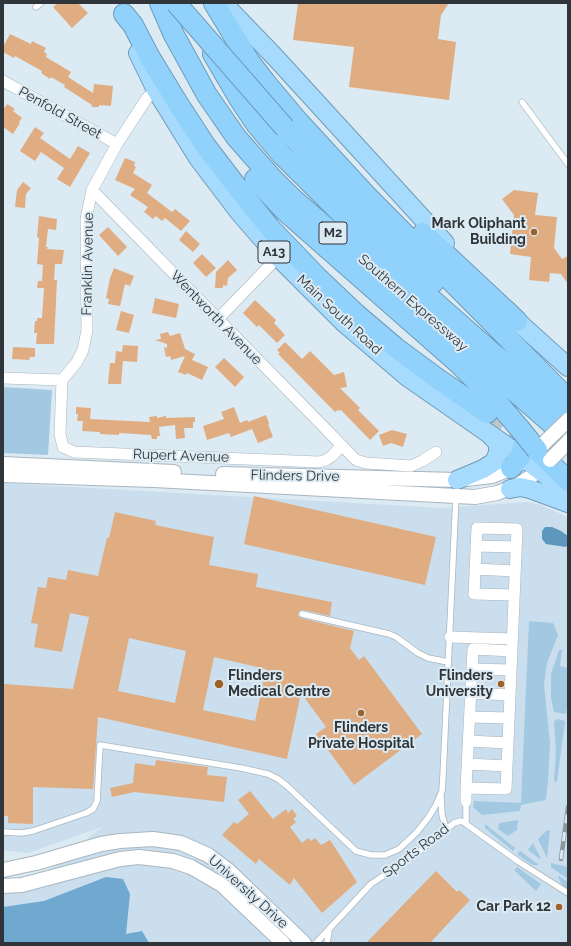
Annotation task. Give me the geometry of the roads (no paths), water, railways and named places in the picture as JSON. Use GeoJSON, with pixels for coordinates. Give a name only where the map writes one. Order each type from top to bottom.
{"type":"FeatureCollection","features":[{"type":"Feature","properties":{"kind":"highway","name":"Southern Expressway"},"geometry":{"type":"LineString","coordinates":[[166,3],[174,35],[207,95],[236,137],[267,173],[291,197],[563,413]]}},
{"type":"Feature","properties":{"kind":"highway"},"geometry":{"type":"LineString","coordinates":[[166,3],[285,128],[369,220],[563,413]]}},
{"type":"Feature","properties":{"kind":"highway"},"geometry":{"type":"LineString","coordinates":[[166,3],[164,27],[172,52],[190,89],[217,131],[255,179],[284,211],[458,364],[492,408],[539,455],[568,481]]}},
{"type":"Feature","properties":{"kind":"highway","name":"Southern Expressway"},"geometry":{"type":"LineString","coordinates":[[189,3],[194,16],[216,58],[240,100],[256,124],[282,155],[362,234],[429,297],[563,413]]}},
{"type":"Feature","properties":{"kind":"highway"},"geometry":{"type":"LineString","coordinates":[[214,3],[249,61],[266,84],[563,413]]}},
{"type":"Feature","properties":{"kind":"highway"},"geometry":{"type":"LineString","coordinates":[[221,3],[296,79],[517,321]]}},
{"type":"Feature","properties":{"kind":"highway"},"geometry":{"type":"LineString","coordinates":[[221,3],[236,29],[269,72],[360,171],[452,261],[568,367]]}},
{"type":"Feature","properties":{"kind":"highway"},"geometry":{"type":"LineString","coordinates":[[121,8],[133,25],[149,56],[177,102],[205,145],[270,228],[318,278],[356,314],[396,348],[432,375],[492,408]]}},
{"type":"Feature","properties":{"kind":"highway","name":"Main South Road"},"geometry":{"type":"LineString","coordinates":[[121,8],[126,31],[156,90],[180,130],[209,173],[239,212],[278,258],[344,323],[406,376],[490,435],[539,455],[568,492]]}},
{"type":"Feature","properties":{"kind":"highway"},"geometry":{"type":"LineString","coordinates":[[456,488],[494,462],[498,453],[498,445],[490,435]]}},
{"type":"Feature","properties":{"kind":"highway"},"geometry":{"type":"LineString","coordinates":[[510,489],[520,487],[530,489],[568,503]]}},
{"type":"Feature","properties":{"kind":"street","name":"Penfold Street"},"geometry":{"type":"LineString","coordinates":[[3,81],[117,144]]}},
{"type":"Feature","properties":{"kind":"street","name":"Franklin Avenue"},"geometry":{"type":"LineString","coordinates":[[62,380],[77,362],[83,350],[87,330],[86,219],[92,190],[117,144],[147,98],[156,90]]}},
{"type":"Feature","properties":{"kind":"street","name":"Wentworth Avenue"},"geometry":{"type":"LineString","coordinates":[[92,190],[341,446]]}},
{"type":"Feature","properties":{"kind":"street"},"geometry":{"type":"LineString","coordinates":[[217,320],[278,258]]}},
{"type":"Feature","properties":{"kind":"street"},"geometry":{"type":"LineString","coordinates":[[3,378],[62,380]]}},
{"type":"Feature","properties":{"kind":"street","name":"Rupert Avenue"},"geometry":{"type":"LineString","coordinates":[[62,380],[60,438],[63,447],[74,452],[319,462],[332,456],[341,446]]}},
{"type":"Feature","properties":{"kind":"street","name":"Flinders Drive"},"geometry":{"type":"LineString","coordinates":[[235,484],[280,476],[363,478],[456,488],[481,496],[510,489],[522,483],[563,413]]}},
{"type":"Feature","properties":{"kind":"street"},"geometry":{"type":"LineString","coordinates":[[341,446],[356,460],[363,478]]}},
{"type":"Feature","properties":{"kind":"street"},"geometry":{"type":"LineString","coordinates":[[356,460],[366,463],[408,466],[419,463],[436,452]]}},
{"type":"Feature","properties":{"kind":"street","name":"Flinders Drive"},"geometry":{"type":"LineString","coordinates":[[3,464],[235,484],[456,488],[478,478],[492,476],[539,455]]}},
{"type":"Feature","properties":{"kind":"street"},"geometry":{"type":"LineString","coordinates":[[277,460],[280,476]]}},
{"type":"Feature","properties":{"kind":"street","name":"Flinders Drive"},"geometry":{"type":"LineString","coordinates":[[3,475],[98,473]]}},
{"type":"Feature","properties":{"kind":"street"},"geometry":{"type":"LineString","coordinates":[[466,788],[506,789],[512,651],[517,529],[477,528],[474,594],[514,595]]}},
{"type":"Feature","properties":{"kind":"street"},"geometry":{"type":"LineString","coordinates":[[476,546],[516,547]]}},
{"type":"Feature","properties":{"kind":"street"},"geometry":{"type":"LineString","coordinates":[[475,569],[515,571]]}},
{"type":"Feature","properties":{"kind":"street"},"geometry":{"type":"LineString","coordinates":[[450,637],[512,639]]}},
{"type":"Feature","properties":{"kind":"street"},"geometry":{"type":"LineString","coordinates":[[466,801],[473,649],[512,651]]}},
{"type":"Feature","properties":{"kind":"street"},"geometry":{"type":"LineString","coordinates":[[472,669],[511,670]]}},
{"type":"Feature","properties":{"kind":"street"},"geometry":{"type":"LineString","coordinates":[[471,693],[510,695]]}},
{"type":"Feature","properties":{"kind":"street"},"geometry":{"type":"LineString","coordinates":[[470,717],[509,718]]}},
{"type":"Feature","properties":{"kind":"street"},"geometry":{"type":"LineString","coordinates":[[469,741],[508,743]]}},
{"type":"Feature","properties":{"kind":"street"},"geometry":{"type":"LineString","coordinates":[[468,764],[507,766]]}},
{"type":"Feature","properties":{"kind":"street","name":"University Drive"},"geometry":{"type":"LineString","coordinates":[[3,870],[29,865],[101,844],[120,841],[153,838],[181,843],[208,855],[228,870],[304,943]]}},
{"type":"Feature","properties":{"kind":"street","name":"University Drive"},"geometry":{"type":"LineString","coordinates":[[3,886],[22,885],[120,859],[139,857],[173,861],[192,867],[222,885],[283,943]]}},
{"type":"Feature","properties":{"kind":"lane"},"geometry":{"type":"LineString","coordinates":[[522,102],[568,164]]}},
{"type":"Feature","properties":{"kind":"lane"},"geometry":{"type":"LineString","coordinates":[[446,829],[442,816],[442,791],[444,776],[456,488]]}},
{"type":"Feature","properties":{"kind":"lane"},"geometry":{"type":"LineString","coordinates":[[302,614],[389,634],[428,658],[448,662]]}},
{"type":"Feature","properties":{"kind":"lane"},"geometry":{"type":"LineString","coordinates":[[3,832],[22,833],[33,831],[86,813],[93,808],[97,801],[100,745],[241,768],[268,774],[287,786],[352,848],[371,856],[385,855],[399,849],[428,818],[442,791]]}},
{"type":"Feature","properties":{"kind":"lane"},"geometry":{"type":"LineString","coordinates":[[466,801],[466,824]]}},
{"type":"Feature","properties":{"kind":"lane","name":"Sports Road"},"geometry":{"type":"LineString","coordinates":[[316,943],[371,884],[416,854],[454,823],[461,821],[519,862],[568,893]]}},
{"type":"Feature","properties":{"kind":"lane"},"geometry":{"type":"LineString","coordinates":[[327,943],[330,929]]}},
{"type":"Feature","properties":{"kind":"tunnel"},"geometry":{"type":"LineString","coordinates":[[487,413],[564,460]]}},
{"type":"Feature","properties":{"kind":"railway"},"geometry":{"type":"LineString","coordinates":[[561,859],[568,807]]}},
{"type":"Feature","properties":{"kind":"place","name":"Mark Oliphant Building"},"geometry":{"type":"Point","coordinates":[534,232]}},
{"type":"Feature","properties":{"kind":"place","name":"Flinders Medical Centre"},"geometry":{"type":"Point","coordinates":[219,684]}},
{"type":"Feature","properties":{"kind":"place","name":"Flinders University"},"geometry":{"type":"Point","coordinates":[501,684]}},
{"type":"Feature","properties":{"kind":"place","name":"Flinders Private Hospital"},"geometry":{"type":"Point","coordinates":[361,713]}},
{"type":"Feature","properties":{"kind":"place","name":"Car Park 12"},"geometry":{"type":"Point","coordinates":[559,907]}}]}
